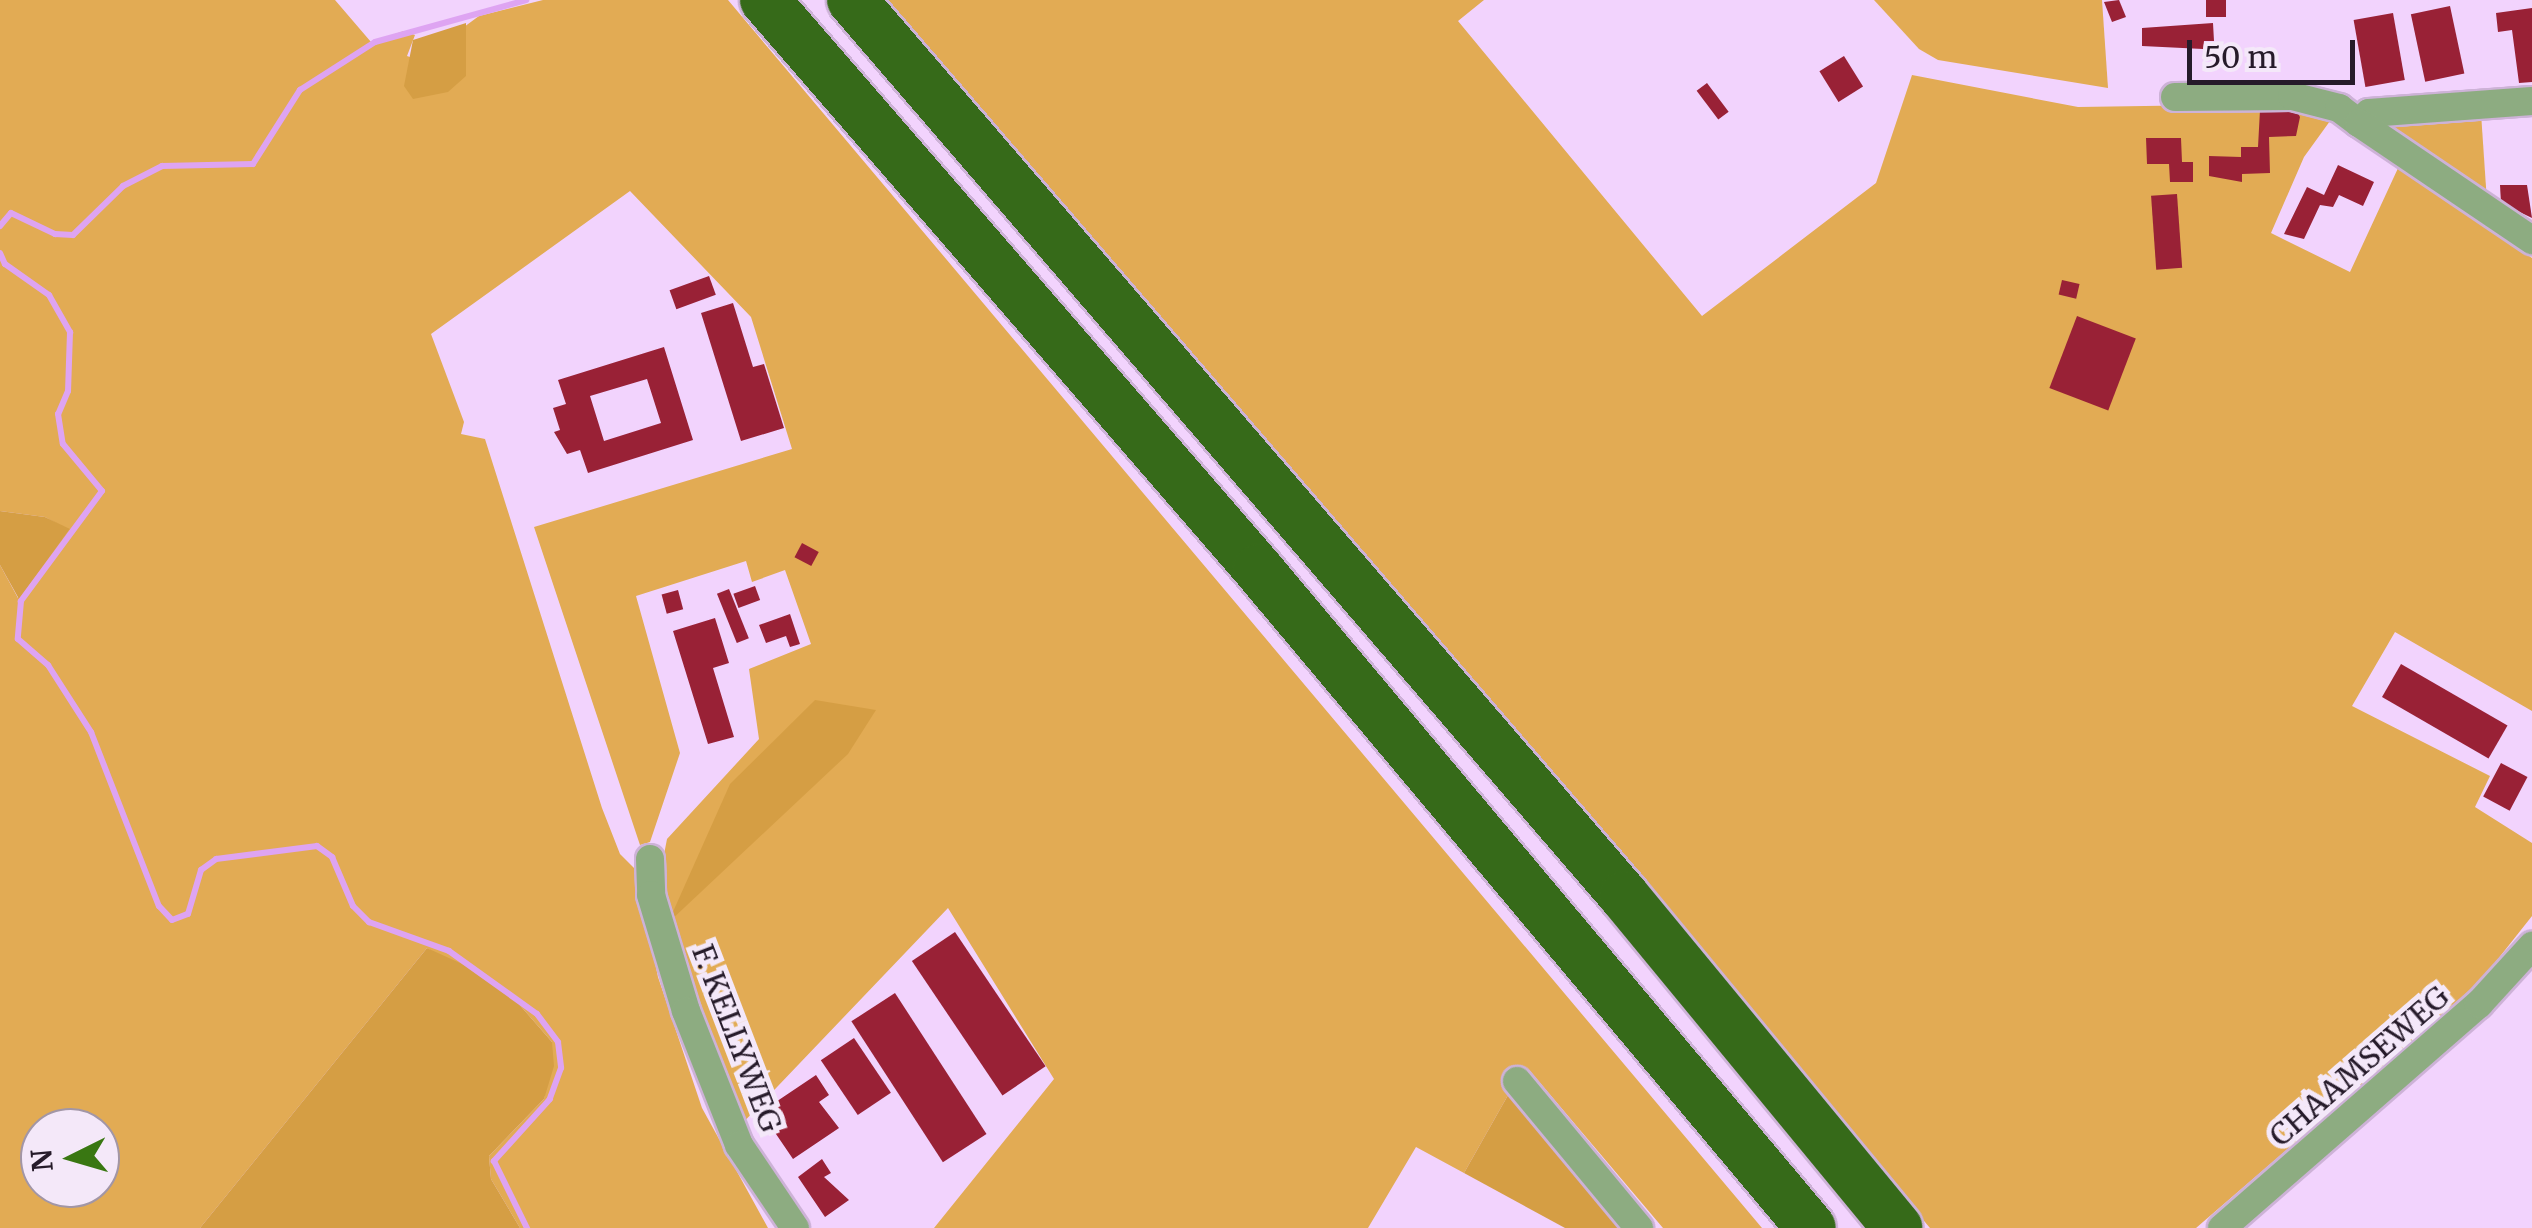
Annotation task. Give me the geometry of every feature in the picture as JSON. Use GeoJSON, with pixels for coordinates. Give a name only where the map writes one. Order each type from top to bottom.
{"type":"FeatureCollection","features":[{"type":"Feature","properties":{"kind":"highway"},"geometry":{"type":"LineString","coordinates":[[765,0],[1258,569],[1811,1228]]}},
{"type":"Feature","properties":{"kind":"highway"},"geometry":{"type":"LineString","coordinates":[[852,0],[1612,882],[1898,1228]]}},
{"type":"Feature","properties":{"kind":"street"},"geometry":{"type":"LineString","coordinates":[[2175,97],[2292,96],[2339,108],[2532,240]]}},
{"type":"Feature","properties":{"kind":"street"},"geometry":{"type":"LineString","coordinates":[[2359,123],[2368,113],[2532,101]]}},
{"type":"Feature","properties":{"kind":"street","name":"F. KELLYWEG"},"geometry":{"type":"LineString","coordinates":[[650,860],[650,895],[686,1011],[739,1145],[795,1228]]}},
{"type":"Feature","properties":{"kind":"street","name":"CHAAMSEWEG"},"geometry":{"type":"LineString","coordinates":[[2222,1228],[2479,1004],[2532,946]]}},
{"type":"Feature","properties":{"kind":"street"},"geometry":{"type":"LineString","coordinates":[[1517,1081],[1639,1228]]}},
{"type":"Feature","properties":{"kind":"shaded area"},"geometry":{"type":"Polygon","coordinates":[[[0,0],[335,0],[371,42],[404,31],[415,35],[407,56],[466,76],[464,27],[479,16],[543,0],[728,0],[1762,1228],[1663,1228],[1530,1071],[1512,1088],[1464,1173],[1416,1147],[1368,1228],[934,1228],[1054,1079],[948,908],[735,1131],[659,880],[667,839],[759,739],[749,669],[811,644],[785,570],[752,582],[746,561],[636,596],[680,753],[650,842],[640,845],[534,527],[792,449],[751,317],[630,191],[431,334],[464,422],[461,434],[485,439],[602,808],[620,854],[636,870],[658,977],[702,1108],[768,1228],[520,1228],[491,1179],[489,1156],[544,1099],[552,1042],[518,1003],[427,948],[200,1228],[0,1228],[0,565],[18,598],[69,530],[45,517],[0,511],[0,0]]]}},
{"type":"Feature","properties":{"kind":"shaded area"},"geometry":{"type":"Polygon","coordinates":[[[883,0],[1484,0],[1458,21],[1702,316],[1876,183],[1912,75],[2078,107],[2278,104],[2330,121],[2304,157],[2271,233],[2350,272],[2399,166],[2532,258],[2532,711],[2395,632],[2352,706],[2490,776],[2475,807],[2532,843],[2532,916],[2475,988],[2196,1228],[1930,1228],[1266,441],[883,0]]]}},
{"type":"Feature","properties":{"kind":"shaded area"},"geometry":{"type":"Polygon","coordinates":[[[1874,0],[2102,0],[2108,88],[1938,60],[1919,49],[1874,0]]]}},
{"type":"Feature","properties":{"kind":"shaded area"},"geometry":{"type":"Polygon","coordinates":[[[466,23],[466,76],[448,92],[413,99],[404,86],[413,40],[466,23]]]}},
{"type":"Feature","properties":{"kind":"shaded area"},"geometry":{"type":"Polygon","coordinates":[[[2481,113],[2487,202],[2386,133],[2382,122],[2481,113]]]}},
{"type":"Feature","properties":{"kind":"shaded area"},"geometry":{"type":"Polygon","coordinates":[[[0,511],[45,517],[70,529],[19,599],[0,565],[0,511]]]}},
{"type":"Feature","properties":{"kind":"shaded area"},"geometry":{"type":"Polygon","coordinates":[[[815,700],[876,710],[848,754],[668,923],[730,784],[815,700]]]}},
{"type":"Feature","properties":{"kind":"shaded area"},"geometry":{"type":"Polygon","coordinates":[[[427,948],[471,968],[518,1003],[552,1042],[554,1066],[544,1099],[489,1156],[491,1179],[520,1228],[200,1228],[427,948]]]}},
{"type":"Feature","properties":{"kind":"shaded area"},"geometry":{"type":"Polygon","coordinates":[[[1512,1088],[1629,1228],[1565,1228],[1464,1173],[1512,1088]]]}},
{"type":"Feature","properties":{"kind":"building"},"geometry":{"type":"Polygon","coordinates":[[[2119,0],[2126,17],[2112,22],[2104,2],[2119,0]]]}},
{"type":"Feature","properties":{"kind":"building"},"geometry":{"type":"Polygon","coordinates":[[[2206,0],[2226,0],[2226,17],[2206,17],[2206,0]]]}},
{"type":"Feature","properties":{"kind":"building"},"geometry":{"type":"Polygon","coordinates":[[[2450,6],[2464,73],[2425,82],[2411,14],[2450,6]]]}},
{"type":"Feature","properties":{"kind":"building"},"geometry":{"type":"Polygon","coordinates":[[[2532,8],[2532,82],[2519,83],[2512,30],[2498,32],[2496,13],[2532,8]]]}},
{"type":"Feature","properties":{"kind":"building"},"geometry":{"type":"Polygon","coordinates":[[[2393,13],[2405,80],[2365,87],[2354,20],[2393,13]]]}},
{"type":"Feature","properties":{"kind":"building"},"geometry":{"type":"Polygon","coordinates":[[[2213,23],[2214,41],[2204,41],[2203,49],[2142,46],[2142,28],[2213,23]]]}},
{"type":"Feature","properties":{"kind":"building"},"geometry":{"type":"Polygon","coordinates":[[[1844,56],[1863,87],[1838,102],[1819,71],[1844,56]]]}},
{"type":"Feature","properties":{"kind":"building"},"geometry":{"type":"Polygon","coordinates":[[[1707,83],[1729,112],[1718,120],[1697,91],[1707,83]]]}},
{"type":"Feature","properties":{"kind":"building"},"geometry":{"type":"Polygon","coordinates":[[[2260,110],[2296,110],[2300,117],[2296,136],[2269,137],[2270,173],[2242,174],[2242,182],[2209,176],[2209,156],[2241,157],[2241,147],[2258,147],[2260,110]]]}},
{"type":"Feature","properties":{"kind":"building"},"geometry":{"type":"Polygon","coordinates":[[[2146,138],[2181,138],[2182,162],[2193,162],[2193,182],[2170,182],[2169,164],[2147,164],[2146,138]]]}},
{"type":"Feature","properties":{"kind":"building"},"geometry":{"type":"Polygon","coordinates":[[[2338,165],[2374,182],[2363,206],[2339,195],[2333,207],[2320,205],[2304,239],[2284,234],[2307,187],[2324,195],[2338,165]]]}},
{"type":"Feature","properties":{"kind":"building"},"geometry":{"type":"Polygon","coordinates":[[[2500,185],[2527,185],[2532,218],[2501,203],[2500,185]]]}},
{"type":"Feature","properties":{"kind":"building"},"geometry":{"type":"Polygon","coordinates":[[[2177,194],[2182,268],[2156,270],[2151,196],[2177,194]]]}},
{"type":"Feature","properties":{"kind":"building"},"geometry":{"type":"Polygon","coordinates":[[[709,276],[716,295],[676,309],[670,290],[709,276]]]}},
{"type":"Feature","properties":{"kind":"building"},"geometry":{"type":"Polygon","coordinates":[[[2062,280],[2080,284],[2076,299],[2059,295],[2062,280]]]}},
{"type":"Feature","properties":{"kind":"building"},"geometry":{"type":"Polygon","coordinates":[[[733,303],[753,367],[764,364],[784,428],[741,441],[701,313],[733,303]]]}},
{"type":"Feature","properties":{"kind":"building"},"geometry":{"type":"Polygon","coordinates":[[[2077,316],[2136,339],[2108,410],[2049,388],[2077,316]]]}},
{"type":"Feature","properties":{"kind":"building"},"geometry":{"type":"Polygon","coordinates":[[[664,347],[693,440],[588,473],[580,450],[567,454],[554,432],[560,430],[553,408],[566,404],[558,380],[664,347]],[[647,379],[590,396],[604,441],[661,423],[647,379]]]}},
{"type":"Feature","properties":{"kind":"building"},"geometry":{"type":"Polygon","coordinates":[[[802,543],[819,552],[811,566],[794,557],[802,543]]]}},
{"type":"Feature","properties":{"kind":"building"},"geometry":{"type":"Polygon","coordinates":[[[755,586],[760,600],[739,608],[733,594],[755,586]]]}},
{"type":"Feature","properties":{"kind":"building"},"geometry":{"type":"Polygon","coordinates":[[[729,589],[749,638],[737,643],[717,594],[729,589]]]}},
{"type":"Feature","properties":{"kind":"building"},"geometry":{"type":"Polygon","coordinates":[[[678,590],[683,609],[667,614],[662,594],[678,590]]]}},
{"type":"Feature","properties":{"kind":"building"},"geometry":{"type":"Polygon","coordinates":[[[790,614],[800,644],[790,647],[786,636],[766,643],[759,625],[790,614]]]}},
{"type":"Feature","properties":{"kind":"building"},"geometry":{"type":"Polygon","coordinates":[[[715,618],[729,663],[713,668],[734,737],[708,744],[673,631],[715,618]]]}},
{"type":"Feature","properties":{"kind":"building"},"geometry":{"type":"Polygon","coordinates":[[[2401,664],[2508,726],[2489,758],[2382,697],[2401,664]]]}},
{"type":"Feature","properties":{"kind":"building"},"geometry":{"type":"Polygon","coordinates":[[[2501,763],[2527,777],[2510,811],[2483,797],[2501,763]]]}},
{"type":"Feature","properties":{"kind":"building"},"geometry":{"type":"Polygon","coordinates":[[[955,932],[1046,1066],[1002,1095],[912,961],[955,932]]]}},
{"type":"Feature","properties":{"kind":"building"},"geometry":{"type":"Polygon","coordinates":[[[895,993],[986,1134],[943,1162],[851,1021],[895,993]]]}},
{"type":"Feature","properties":{"kind":"building"},"geometry":{"type":"Polygon","coordinates":[[[854,1038],[891,1093],[858,1115],[821,1060],[854,1038]]]}},
{"type":"Feature","properties":{"kind":"building"},"geometry":{"type":"Polygon","coordinates":[[[816,1075],[829,1095],[819,1102],[839,1128],[793,1159],[761,1112],[816,1075]]]}},
{"type":"Feature","properties":{"kind":"building"},"geometry":{"type":"Polygon","coordinates":[[[822,1159],[831,1173],[824,1177],[849,1200],[825,1217],[798,1177],[822,1159]]]}},
{"type":"Feature","properties":{"kind":"waterway"},"geometry":{"type":"LineString","coordinates":[[0,226],[11,213],[55,234],[73,235],[123,186],[162,166],[253,164],[300,90],[375,42],[526,0]]}},
{"type":"Feature","properties":{"kind":"waterway"},"geometry":{"type":"LineString","coordinates":[[0,253],[5,264],[49,295],[70,332],[68,391],[58,414],[63,444],[102,491],[21,601],[18,639],[48,665],[91,732],[159,906],[172,920],[188,914],[201,870],[216,859],[317,846],[332,857],[353,906],[369,922],[449,951],[537,1014],[558,1042],[561,1068],[550,1099],[494,1161],[527,1228]]}}]}
